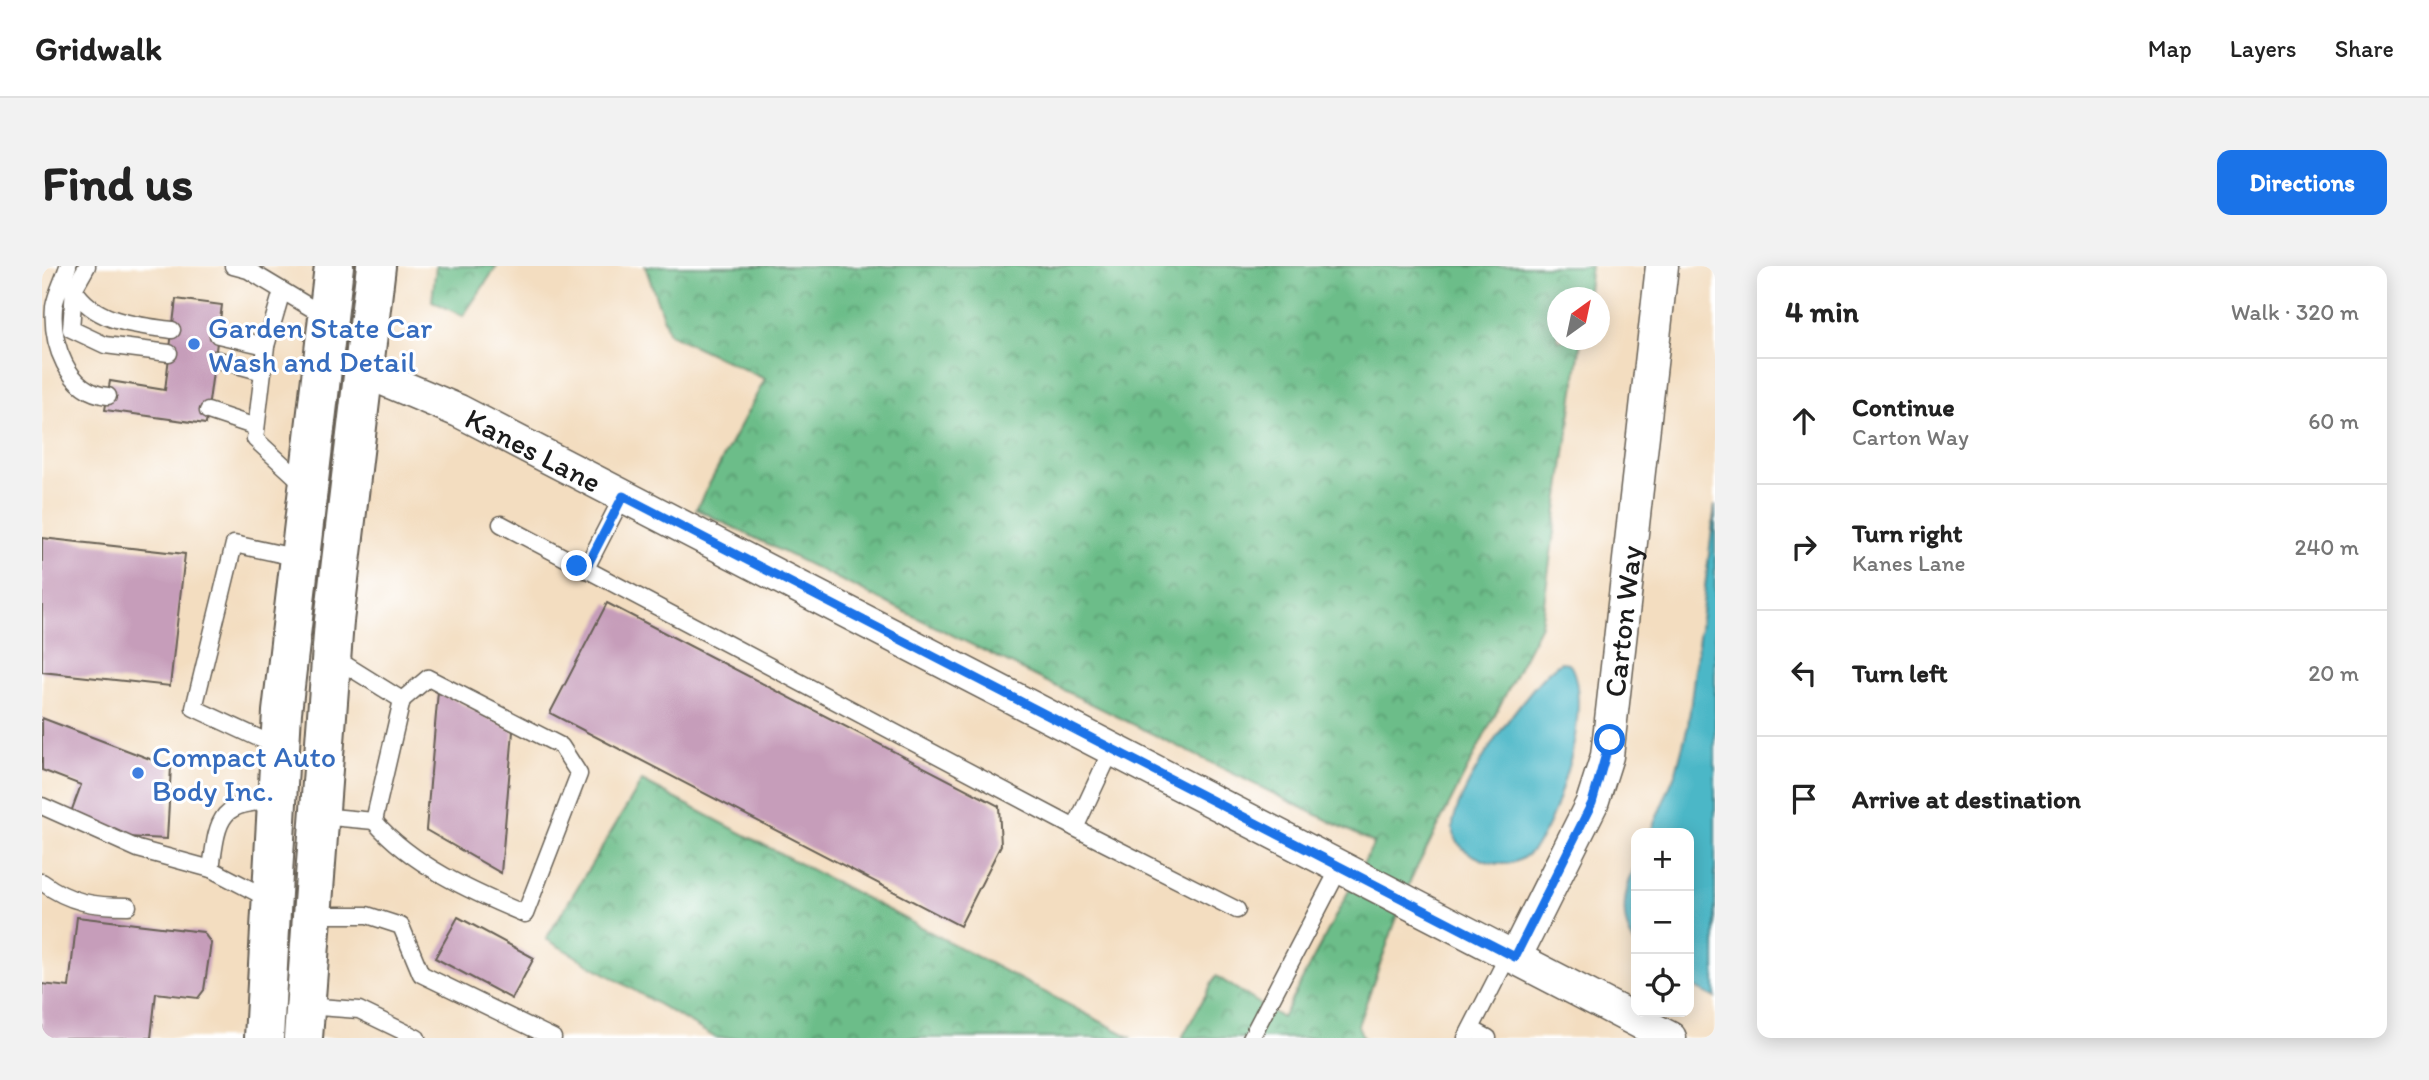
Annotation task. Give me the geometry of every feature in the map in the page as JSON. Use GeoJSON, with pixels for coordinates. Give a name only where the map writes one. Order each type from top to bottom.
{"type":"FeatureCollection","features":[{"type":"Feature","properties":{"kind":"highway"},"geometry":{"type":"LineString","coordinates":[[264,1038],[279,748],[334,266]]}},
{"type":"Feature","properties":{"kind":"highway"},"geometry":{"type":"LineString","coordinates":[[304,1022],[331,656],[376,266]]}},
{"type":"Feature","properties":{"kind":"street","name":"Carton Way"},"geometry":{"type":"LineString","coordinates":[[1512,955],[1588,811],[1607,756],[1661,266]]}},
{"type":"Feature","properties":{"kind":"street","name":"Kanes Lane"},"geometry":{"type":"LineString","coordinates":[[365,372],[459,411],[1111,751],[1670,1038]]}},
{"type":"Feature","properties":{"kind":"lane"},"geometry":{"type":"LineString","coordinates":[[68,266],[54,304],[59,352],[70,375],[96,395],[108,396]]}},
{"type":"Feature","properties":{"kind":"lane"},"geometry":{"type":"LineString","coordinates":[[87,266],[74,289],[71,329],[105,345],[169,353]]}},
{"type":"Feature","properties":{"kind":"lane"},"geometry":{"type":"LineString","coordinates":[[233,266],[267,281],[328,318]]}},
{"type":"Feature","properties":{"kind":"lane"},"geometry":{"type":"LineString","coordinates":[[252,266],[267,281]]}},
{"type":"Feature","properties":{"kind":"lane"},"geometry":{"type":"LineString","coordinates":[[74,289],[85,306],[123,323],[172,330]]}},
{"type":"Feature","properties":{"kind":"lane"},"geometry":{"type":"LineString","coordinates":[[282,290],[265,346],[255,439],[309,488]]}},
{"type":"Feature","properties":{"kind":"lane"},"geometry":{"type":"LineString","coordinates":[[218,335],[265,346]]}},
{"type":"Feature","properties":{"kind":"lane"},"geometry":{"type":"LineString","coordinates":[[215,359],[263,372]]}},
{"type":"Feature","properties":{"kind":"lane"},"geometry":{"type":"LineString","coordinates":[[208,411],[256,427]]}},
{"type":"Feature","properties":{"kind":"lane"},"geometry":{"type":"LineString","coordinates":[[585,570],[623,496]]}},
{"type":"Feature","properties":{"kind":"lane"},"geometry":{"type":"LineString","coordinates":[[501,524],[1075,828],[1237,910]]}},
{"type":"Feature","properties":{"kind":"lane"},"geometry":{"type":"LineString","coordinates":[[279,748],[194,708],[234,544],[299,558]]}},
{"type":"Feature","properties":{"kind":"lane"},"geometry":{"type":"LineString","coordinates":[[331,656],[402,700]]}},
{"type":"Feature","properties":{"kind":"lane"},"geometry":{"type":"LineString","coordinates":[[320,816],[374,821],[394,844],[482,896],[525,914],[579,775],[561,746],[428,678],[402,700],[374,821]]}},
{"type":"Feature","properties":{"kind":"lane"},"geometry":{"type":"LineString","coordinates":[[1075,828],[1111,751]]}},
{"type":"Feature","properties":{"kind":"lane"},"geometry":{"type":"LineString","coordinates":[[211,869],[217,826],[226,812],[239,804],[277,802]]}},
{"type":"Feature","properties":{"kind":"lane"},"geometry":{"type":"LineString","coordinates":[[42,806],[138,849],[211,869],[271,900]]}},
{"type":"Feature","properties":{"kind":"lane"},"geometry":{"type":"LineString","coordinates":[[1251,1038],[1340,867]]}},
{"type":"Feature","properties":{"kind":"lane"},"geometry":{"type":"LineString","coordinates":[[42,883],[61,896],[89,906],[128,906]]}},
{"type":"Feature","properties":{"kind":"lane"},"geometry":{"type":"LineString","coordinates":[[312,915],[367,915],[401,926],[421,974],[553,1038]]}},
{"type":"Feature","properties":{"kind":"lane"},"geometry":{"type":"LineString","coordinates":[[1488,1038],[1469,1033],[1512,955]]}},
{"type":"Feature","properties":{"kind":"lane"},"geometry":{"type":"LineString","coordinates":[[304,1022],[359,1010],[416,1038]]}},
{"type":"Feature","properties":{"kind":"green space"},"geometry":{"type":"Polygon","coordinates":[[[436,266],[497,266],[463,316],[432,301],[436,266]]]}},
{"type":"Feature","properties":{"kind":"green space"},"geometry":{"type":"Polygon","coordinates":[[[645,266],[1591,266],[1588,287],[1547,287],[1547,350],[1580,350],[1541,625],[1411,879],[1358,1025],[1363,1038],[1182,1038],[1216,976],[1282,1018],[1374,843],[696,509],[765,379],[669,334],[645,266]]]}},
{"type":"Feature","properties":{"kind":"green space"},"geometry":{"type":"Polygon","coordinates":[[[642,781],[1132,1038],[716,1038],[546,939],[642,781]]]}},
{"type":"Feature","properties":{"kind":"water"},"geometry":{"type":"Polygon","coordinates":[[[1715,505],[1715,998],[1694,988],[1694,828],[1652,828],[1676,772],[1688,726],[1715,505]]]}},
{"type":"Feature","properties":{"kind":"water"},"geometry":{"type":"Polygon","coordinates":[[[1561,662],[1569,663],[1577,685],[1576,729],[1571,756],[1550,822],[1530,852],[1517,861],[1501,864],[1481,859],[1463,848],[1457,840],[1453,830],[1455,814],[1478,767],[1513,714],[1531,690],[1561,662]]]}},
{"type":"Feature","properties":{"kind":"water"},"geometry":{"type":"Polygon","coordinates":[[[1631,876],[1631,938],[1625,916],[1631,876]]]}},
{"type":"Feature","properties":{"kind":"building"},"geometry":{"type":"Polygon","coordinates":[[[176,299],[222,305],[206,424],[105,410],[110,381],[165,390],[176,299]]]}},
{"type":"Feature","properties":{"kind":"building"},"geometry":{"type":"Polygon","coordinates":[[[42,538],[185,554],[170,686],[42,672],[42,538]]]}},
{"type":"Feature","properties":{"kind":"building"},"geometry":{"type":"Polygon","coordinates":[[[607,603],[999,806],[1001,845],[960,926],[550,713],[607,603]]]}},
{"type":"Feature","properties":{"kind":"building"},"geometry":{"type":"Polygon","coordinates":[[[438,691],[513,731],[501,873],[426,830],[438,691]]]}},
{"type":"Feature","properties":{"kind":"building"},"geometry":{"type":"Polygon","coordinates":[[[42,718],[171,767],[167,839],[127,837],[70,815],[81,785],[42,770],[42,718]]]}},
{"type":"Feature","properties":{"kind":"building"},"geometry":{"type":"Polygon","coordinates":[[[77,917],[203,932],[211,943],[204,990],[198,998],[156,993],[151,1038],[42,1038],[42,984],[69,987],[77,917]]]}},
{"type":"Feature","properties":{"kind":"building"},"geometry":{"type":"Polygon","coordinates":[[[458,917],[534,958],[512,999],[435,958],[458,917]]]}},
{"type":"Feature","properties":{"kind":"place","name":"Garden State Car Wash and Detail"},"geometry":{"type":"Point","coordinates":[194,344]}},
{"type":"Feature","properties":{"kind":"place","name":"Compact Auto Body Inc."},"geometry":{"type":"Point","coordinates":[138,773]}},
{"type":"Feature","properties":{"kind":"route"},"geometry":{"type":"LineString","coordinates":[[577,566],[585,570],[623,496],[1111,751],[1515,957],[1592,803],[1604,770],[1610,740]]}}]}
